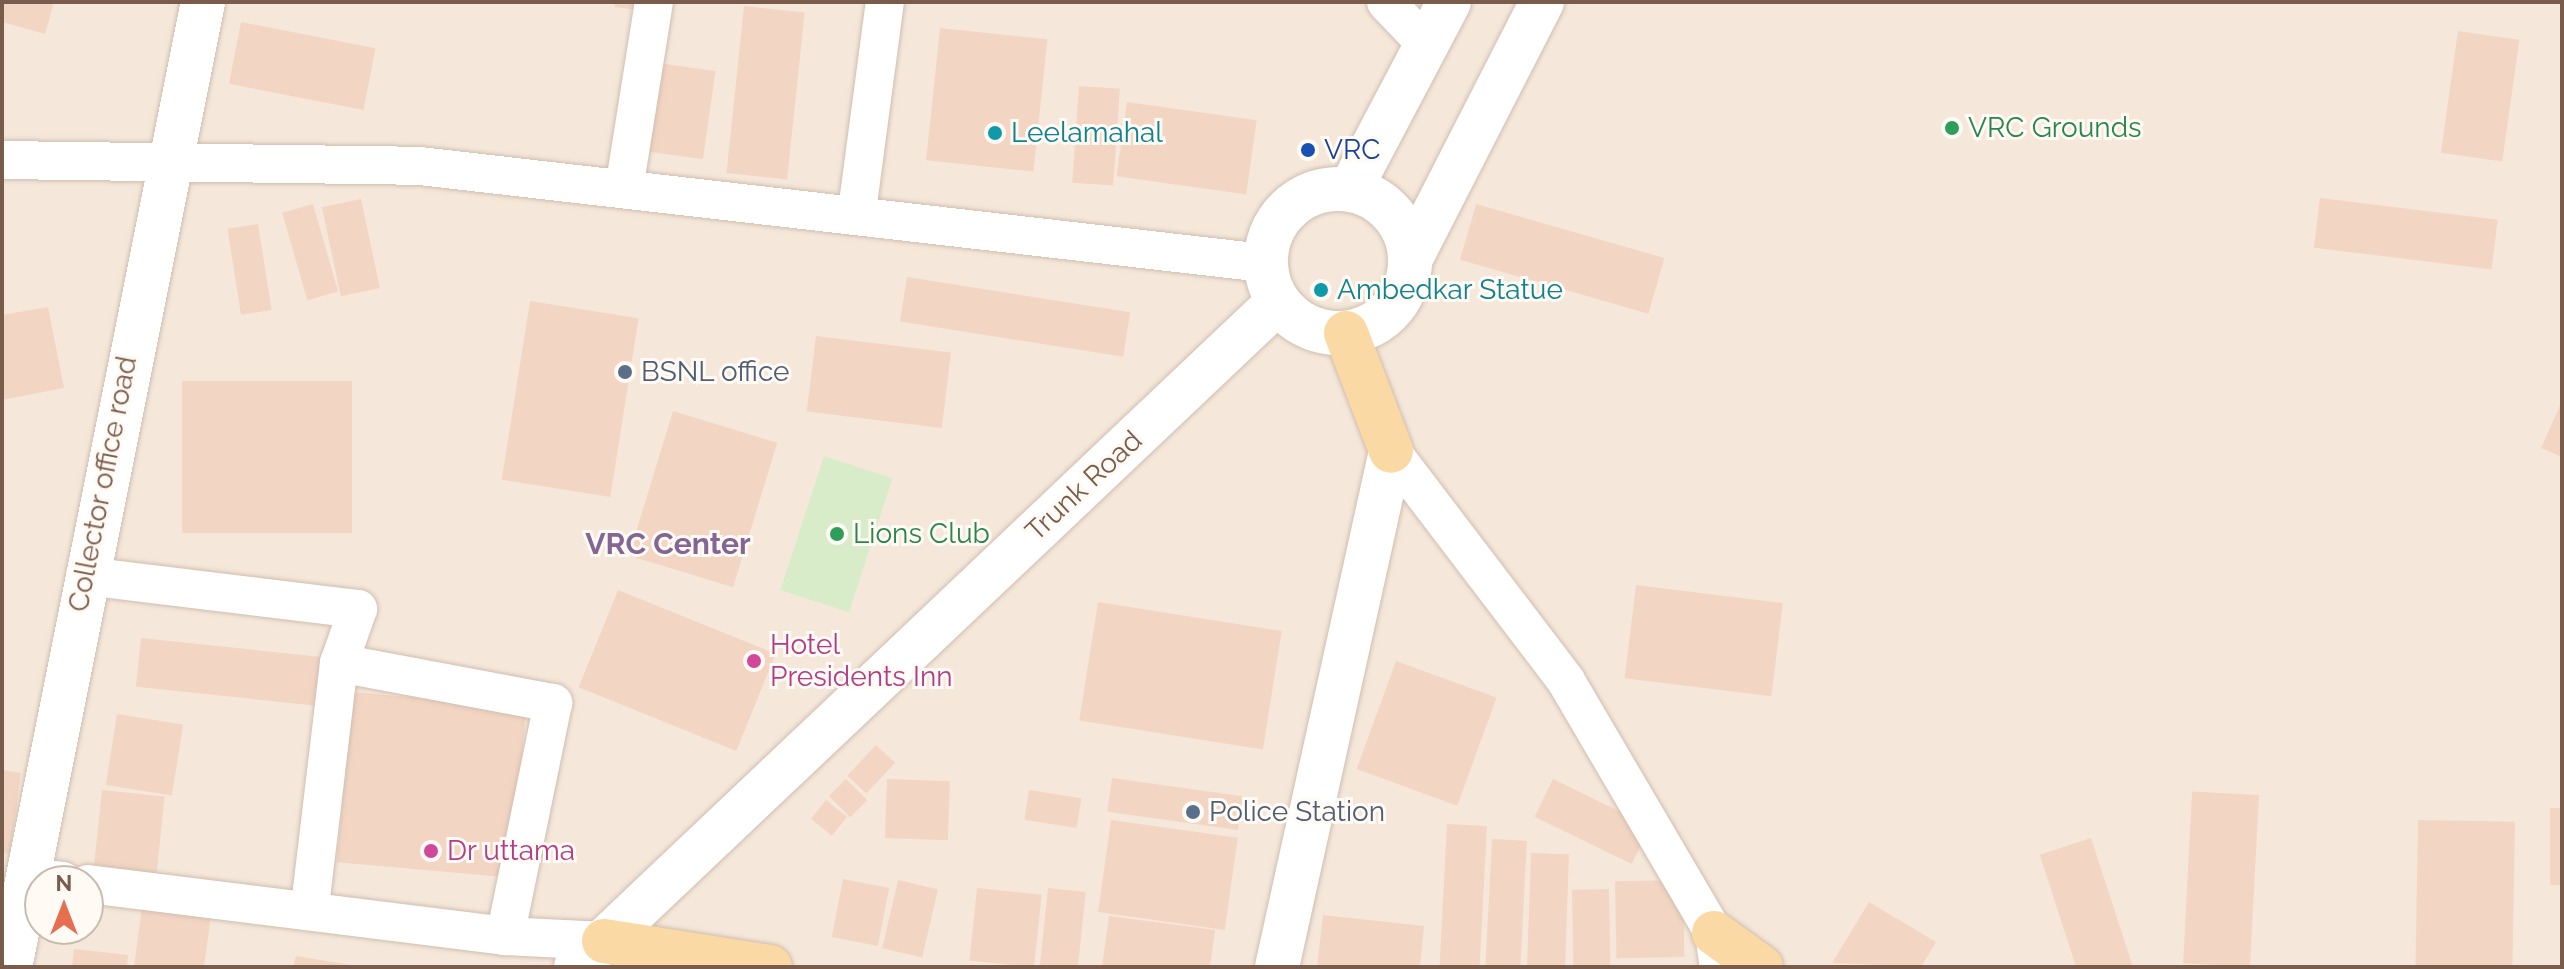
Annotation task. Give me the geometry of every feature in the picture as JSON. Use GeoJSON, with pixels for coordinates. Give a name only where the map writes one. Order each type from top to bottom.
{"type":"FeatureCollection","features":[{"type":"Feature","properties":{"kind":"main road","name":"Collector office road"},"geometry":{"type":"LineString","coordinates":[[46,865],[85,576],[168,159],[203,2]]}},
{"type":"Feature","properties":{"kind":"main road"},"geometry":{"type":"LineString","coordinates":[[1351,188],[1429,47],[1449,2]]}},
{"type":"Feature","properties":{"kind":"main road"},"geometry":{"type":"LineString","coordinates":[[1411,258],[1403,226],[1381,201],[1351,188],[1319,190],[1290,204],[1270,231],[1271,282],[1296,321],[1346,333],[1385,317],[1405,290],[1411,258],[1542,2]]}},
{"type":"Feature","properties":{"kind":"main road","name":"Trunk Road"},"geometry":{"type":"LineString","coordinates":[[590,954],[1271,282]]}},
{"type":"Feature","properties":{"kind":"main road"},"geometry":{"type":"LineString","coordinates":[[1277,967],[1391,451],[1346,333]]}},
{"type":"Feature","properties":{"kind":"main road","name":"Collector office road"},"geometry":{"type":"LineString","coordinates":[[10,967],[24,931]]}},
{"type":"Feature","properties":{"kind":"main road"},"geometry":{"type":"LineString","coordinates":[[1716,950],[1761,967]]}},
{"type":"Feature","properties":{"kind":"main road"},"geometry":{"type":"LineString","coordinates":[[590,954],[770,967]]}},
{"type":"Feature","properties":{"kind":"street"},"geometry":{"type":"LineString","coordinates":[[624,189],[654,2]]}},
{"type":"Feature","properties":{"kind":"street"},"geometry":{"type":"LineString","coordinates":[[857,211],[885,2]]}},
{"type":"Feature","properties":{"kind":"street"},"geometry":{"type":"LineString","coordinates":[[1386,2],[1429,47]]}},
{"type":"Feature","properties":{"kind":"street"},"geometry":{"type":"LineString","coordinates":[[2,160],[168,159],[420,166],[857,211],[1271,282]]}},
{"type":"Feature","properties":{"kind":"street"},"geometry":{"type":"LineString","coordinates":[[1391,451],[1566,681],[1716,950]]}},
{"type":"Feature","properties":{"kind":"street"},"geometry":{"type":"LineString","coordinates":[[85,576],[358,609],[339,663],[310,906]]}},
{"type":"Feature","properties":{"kind":"street"},"geometry":{"type":"LineString","coordinates":[[339,663],[553,703],[505,936]]}},
{"type":"Feature","properties":{"kind":"street"},"geometry":{"type":"LineString","coordinates":[[104,886],[310,906],[505,936],[590,954]]}},
{"type":"Feature","properties":{"kind":"shaded area"},"geometry":{"type":"Polygon","coordinates":[[[2,2],[2562,2],[2562,967],[2,967],[2,2]]]}},
{"type":"Feature","properties":{"kind":"green space","name":"Lions Club"},"geometry":{"type":"Polygon","coordinates":[[[824,456],[892,478],[849,612],[780,590],[824,456]]]}},
{"type":"Feature","properties":{"kind":"building"},"geometry":{"type":"Polygon","coordinates":[[[2,2],[54,2],[45,34],[2,22],[2,2]]]}},
{"type":"Feature","properties":{"kind":"building"},"geometry":{"type":"Polygon","coordinates":[[[615,2],[652,2],[651,12],[615,7],[615,2]]]}},
{"type":"Feature","properties":{"kind":"building"},"geometry":{"type":"Polygon","coordinates":[[[744,6],[805,12],[787,179],[726,173],[744,6]]]}},
{"type":"Feature","properties":{"kind":"building"},"geometry":{"type":"Polygon","coordinates":[[[241,22],[375,48],[363,110],[229,84],[241,22]]]}},
{"type":"Feature","properties":{"kind":"building"},"geometry":{"type":"Polygon","coordinates":[[[940,28],[1047,39],[1034,172],[926,160],[940,28]]]}},
{"type":"Feature","properties":{"kind":"building"},"geometry":{"type":"Polygon","coordinates":[[[2458,31],[2519,40],[2502,161],[2441,153],[2458,31]]]}},
{"type":"Feature","properties":{"kind":"building"},"geometry":{"type":"Polygon","coordinates":[[[658,63],[715,71],[703,159],[646,151],[658,63]]]}},
{"type":"Feature","properties":{"kind":"building"},"geometry":{"type":"Polygon","coordinates":[[[1079,86],[1120,89],[1113,186],[1072,183],[1079,86]]]}},
{"type":"Feature","properties":{"kind":"building"},"geometry":{"type":"Polygon","coordinates":[[[1127,102],[1257,120],[1246,195],[1117,176],[1127,102]]]}},
{"type":"Feature","properties":{"kind":"building"},"geometry":{"type":"Polygon","coordinates":[[[2320,198],[2498,220],[2492,269],[2314,248],[2320,198]]]}},
{"type":"Feature","properties":{"kind":"building"},"geometry":{"type":"Polygon","coordinates":[[[361,199],[380,288],[341,296],[322,207],[361,199]]]}},
{"type":"Feature","properties":{"kind":"building"},"geometry":{"type":"Polygon","coordinates":[[[313,204],[338,291],[307,300],[282,213],[313,204]]]}},
{"type":"Feature","properties":{"kind":"building"},"geometry":{"type":"Polygon","coordinates":[[[1476,204],[1664,258],[1648,314],[1460,260],[1476,204]]]}},
{"type":"Feature","properties":{"kind":"building"},"geometry":{"type":"Polygon","coordinates":[[[258,224],[272,310],[241,315],[227,229],[258,224]]]}},
{"type":"Feature","properties":{"kind":"building"},"geometry":{"type":"Polygon","coordinates":[[[907,277],[1130,312],[1123,357],[900,321],[907,277]]]}},
{"type":"Feature","properties":{"kind":"building"},"geometry":{"type":"Polygon","coordinates":[[[530,301],[639,318],[610,497],[502,480],[530,301]]]}},
{"type":"Feature","properties":{"kind":"building"},"geometry":{"type":"Polygon","coordinates":[[[48,307],[64,388],[2,400],[2,315],[48,307]]]}},
{"type":"Feature","properties":{"kind":"building"},"geometry":{"type":"Polygon","coordinates":[[[816,336],[951,353],[942,428],[807,411],[816,336]]]}},
{"type":"Feature","properties":{"kind":"building"},"geometry":{"type":"Polygon","coordinates":[[[182,381],[352,381],[352,533],[182,533],[182,381]]]}},
{"type":"Feature","properties":{"kind":"building"},"geometry":{"type":"Polygon","coordinates":[[[2562,401],[2562,457],[2541,448],[2562,401]]]}},
{"type":"Feature","properties":{"kind":"building"},"geometry":{"type":"Polygon","coordinates":[[[673,411],[777,443],[733,587],[629,555],[673,411]]]}},
{"type":"Feature","properties":{"kind":"building"},"geometry":{"type":"Polygon","coordinates":[[[1636,585],[1783,603],[1771,696],[1625,678],[1636,585]]]}},
{"type":"Feature","properties":{"kind":"building"},"geometry":{"type":"Polygon","coordinates":[[[618,590],[776,654],[736,751],[579,687],[618,590]]]}},
{"type":"Feature","properties":{"kind":"building"},"geometry":{"type":"Polygon","coordinates":[[[1098,602],[1282,631],[1263,750],[1079,721],[1098,602]]]}},
{"type":"Feature","properties":{"kind":"building"},"geometry":{"type":"Polygon","coordinates":[[[141,638],[322,657],[317,706],[136,687],[141,638]]]}},
{"type":"Feature","properties":{"kind":"building"},"geometry":{"type":"Polygon","coordinates":[[[1396,661],[1497,698],[1457,806],[1357,769],[1396,661]]]}},
{"type":"Feature","properties":{"kind":"building"},"geometry":{"type":"Polygon","coordinates":[[[352,692],[526,707],[511,878],[337,862],[352,692]]]}},
{"type":"Feature","properties":{"kind":"building"},"geometry":{"type":"Polygon","coordinates":[[[117,714],[183,724],[172,796],[106,785],[117,714]]]}},
{"type":"Feature","properties":{"kind":"building"},"geometry":{"type":"Polygon","coordinates":[[[876,745],[895,763],[866,793],[847,776],[876,745]]]}},
{"type":"Feature","properties":{"kind":"building"},"geometry":{"type":"Polygon","coordinates":[[[2,770],[21,773],[10,854],[2,853],[2,770]]]}},
{"type":"Feature","properties":{"kind":"building"},"geometry":{"type":"Polygon","coordinates":[[[1112,778],[1243,796],[1238,830],[1107,812],[1112,778]]]}},
{"type":"Feature","properties":{"kind":"building"},"geometry":{"type":"Polygon","coordinates":[[[846,779],[867,800],[850,817],[829,796],[846,779]]]}},
{"type":"Feature","properties":{"kind":"building"},"geometry":{"type":"Polygon","coordinates":[[[887,779],[950,781],[948,840],[885,838],[887,779]]]}},
{"type":"Feature","properties":{"kind":"building"},"geometry":{"type":"Polygon","coordinates":[[[1553,779],[1650,826],[1632,864],[1535,817],[1553,779]]]}},
{"type":"Feature","properties":{"kind":"building"},"geometry":{"type":"Polygon","coordinates":[[[102,790],[165,797],[155,887],[104,882],[104,865],[94,865],[102,790]]]}},
{"type":"Feature","properties":{"kind":"building"},"geometry":{"type":"Polygon","coordinates":[[[1029,790],[1081,798],[1077,828],[1024,820],[1029,790]]]}},
{"type":"Feature","properties":{"kind":"building"},"geometry":{"type":"Polygon","coordinates":[[[2192,791],[2259,795],[2250,967],[2183,963],[2192,791]]]}},
{"type":"Feature","properties":{"kind":"building"},"geometry":{"type":"Polygon","coordinates":[[[826,800],[847,817],[832,836],[811,819],[826,800]]]}},
{"type":"Feature","properties":{"kind":"building"},"geometry":{"type":"Polygon","coordinates":[[[2550,808],[2562,808],[2562,885],[2550,885],[2550,808]]]}},
{"type":"Feature","properties":{"kind":"building"},"geometry":{"type":"Polygon","coordinates":[[[1111,820],[1238,838],[1225,930],[1098,912],[1111,820]]]}},
{"type":"Feature","properties":{"kind":"building"},"geometry":{"type":"Polygon","coordinates":[[[2418,820],[2515,822],[2512,967],[2415,967],[2418,820]]]}},
{"type":"Feature","properties":{"kind":"building"},"geometry":{"type":"Polygon","coordinates":[[[1447,824],[1487,826],[1480,967],[1440,967],[1447,824]]]}},
{"type":"Feature","properties":{"kind":"building"},"geometry":{"type":"Polygon","coordinates":[[[2091,838],[2133,967],[2076,967],[2040,855],[2091,838]]]}},
{"type":"Feature","properties":{"kind":"building"},"geometry":{"type":"Polygon","coordinates":[[[1492,839],[1527,841],[1520,967],[1485,967],[1492,839]]]}},
{"type":"Feature","properties":{"kind":"building"},"geometry":{"type":"Polygon","coordinates":[[[1531,853],[1569,854],[1565,967],[1527,967],[1531,853]]]}},
{"type":"Feature","properties":{"kind":"building"},"geometry":{"type":"Polygon","coordinates":[[[843,879],[889,888],[878,946],[832,937],[843,879]]]}},
{"type":"Feature","properties":{"kind":"building"},"geometry":{"type":"Polygon","coordinates":[[[898,880],[938,889],[922,957],[882,948],[898,880]]]}},
{"type":"Feature","properties":{"kind":"building"},"geometry":{"type":"Polygon","coordinates":[[[1683,880],[1684,957],[1616,958],[1615,881],[1683,880]]]}},
{"type":"Feature","properties":{"kind":"building"},"geometry":{"type":"Polygon","coordinates":[[[977,888],[1042,895],[1034,967],[969,961],[977,888]]]}},
{"type":"Feature","properties":{"kind":"building"},"geometry":{"type":"Polygon","coordinates":[[[1048,888],[1086,892],[1078,967],[1040,967],[1048,888]]]}},
{"type":"Feature","properties":{"kind":"building"},"geometry":{"type":"Polygon","coordinates":[[[1609,889],[1610,967],[1573,967],[1572,890],[1609,889]]]}},
{"type":"Feature","properties":{"kind":"building"},"geometry":{"type":"Polygon","coordinates":[[[1869,902],[1936,942],[1921,967],[1832,963],[1869,902]]]}},
{"type":"Feature","properties":{"kind":"building"},"geometry":{"type":"Polygon","coordinates":[[[142,906],[211,915],[204,967],[134,967],[142,906]]]}},
{"type":"Feature","properties":{"kind":"building"},"geometry":{"type":"Polygon","coordinates":[[[1323,915],[1424,926],[1420,967],[1317,967],[1323,915]]]}},
{"type":"Feature","properties":{"kind":"building"},"geometry":{"type":"Polygon","coordinates":[[[1109,916],[1215,930],[1210,967],[1102,967],[1109,916]]]}},
{"type":"Feature","properties":{"kind":"building"},"geometry":{"type":"Polygon","coordinates":[[[74,949],[128,955],[127,967],[72,967],[74,949]]]}},
{"type":"Feature","properties":{"kind":"building"},"geometry":{"type":"Polygon","coordinates":[[[296,956],[351,965],[351,967],[293,967],[296,956]]]}},
{"type":"Feature","properties":{"kind":"place","name":"VRC Grounds"},"geometry":{"type":"Point","coordinates":[1952,128]}},
{"type":"Feature","properties":{"kind":"place","name":"Leelamahal"},"geometry":{"type":"Point","coordinates":[995,133]}},
{"type":"Feature","properties":{"kind":"place","name":"VRC"},"geometry":{"type":"Point","coordinates":[1308,150]}},
{"type":"Feature","properties":{"kind":"place","name":"Ambedkar Statue"},"geometry":{"type":"Point","coordinates":[1321,290]}},
{"type":"Feature","properties":{"kind":"place","name":"BSNL office"},"geometry":{"type":"Point","coordinates":[625,372]}},
{"type":"Feature","properties":{"kind":"place","name":"Lions Club"},"geometry":{"type":"Point","coordinates":[837,534]}},
{"type":"Feature","properties":{"kind":"place","name":"Hotel Presidents Inn"},"geometry":{"type":"Point","coordinates":[754,661]}},
{"type":"Feature","properties":{"kind":"place","name":"Police Station"},"geometry":{"type":"Point","coordinates":[1193,812]}},
{"type":"Feature","properties":{"kind":"place","name":"Dr uttama"},"geometry":{"type":"Point","coordinates":[431,851]}},
{"type":"Feature","properties":{"kind":"district","name":"VRC Center"},"geometry":{"type":"Point","coordinates":[668,544]}}]}
